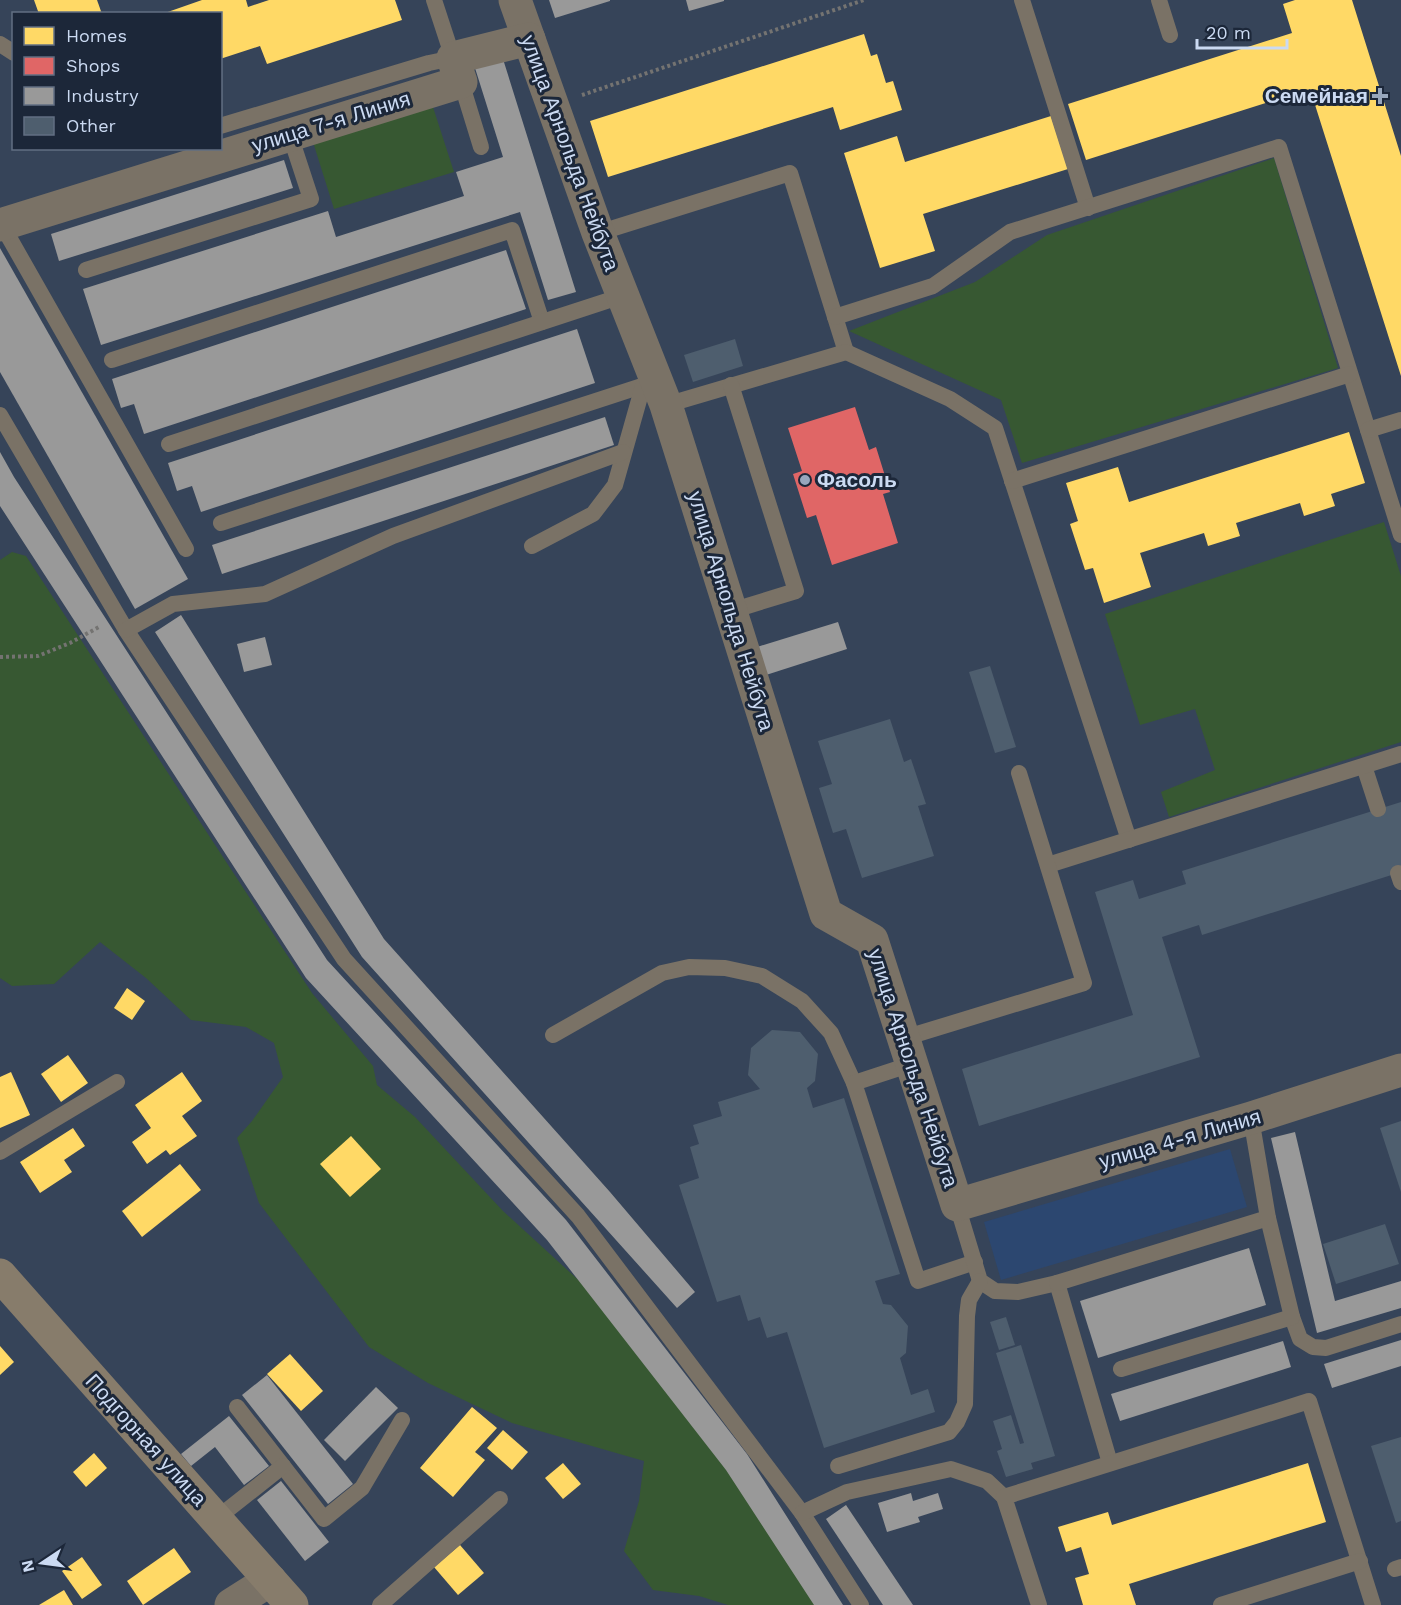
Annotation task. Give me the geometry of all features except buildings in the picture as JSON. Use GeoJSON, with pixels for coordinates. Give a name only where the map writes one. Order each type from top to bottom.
{"type":"FeatureCollection","features":[{"type":"Feature","properties":{"kind":"street","name":"улица Арнольда Нейбута"},"geometry":{"type":"LineString","coordinates":[[515,0],[622,296],[731,611],[826,914],[872,940],[957,1205]]}},
{"type":"Feature","properties":{"kind":"street","name":"улица 7-я Линия"},"geometry":{"type":"LineString","coordinates":[[1,225],[290,135],[457,70],[529,39]]}},
{"type":"Feature","properties":{"kind":"street","name":"улица 4-я Линия"},"geometry":{"type":"LineString","coordinates":[[957,1205],[1251,1118],[1401,1070]]}},
{"type":"Feature","properties":{"kind":"street","name":"Подгорная улица"},"geometry":{"type":"LineString","coordinates":[[0,1275],[292,1605]]}},
{"type":"Feature","properties":{"kind":"street"},"geometry":{"type":"LineString","coordinates":[[231,1605],[270,1581]]}},
{"type":"Feature","properties":{"kind":"lane"},"geometry":{"type":"LineString","coordinates":[[434,0],[481,147]]}},
{"type":"Feature","properties":{"kind":"lane"},"geometry":{"type":"LineString","coordinates":[[1022,0],[1088,208]]}},
{"type":"Feature","properties":{"kind":"lane"},"geometry":{"type":"LineString","coordinates":[[1159,0],[1170,35]]}},
{"type":"Feature","properties":{"kind":"lane"},"geometry":{"type":"LineString","coordinates":[[222,125],[429,63],[457,70]]}},
{"type":"Feature","properties":{"kind":"lane"},"geometry":{"type":"LineString","coordinates":[[86,270],[311,200],[290,135]]}},
{"type":"Feature","properties":{"kind":"lane"},"geometry":{"type":"LineString","coordinates":[[835,317],[933,286],[1010,232],[1279,147],[1401,535]]}},
{"type":"Feature","properties":{"kind":"lane"},"geometry":{"type":"LineString","coordinates":[[598,233],[790,173],[846,352]]}},
{"type":"Feature","properties":{"kind":"lane"},"geometry":{"type":"LineString","coordinates":[[1,225],[186,549]]}},
{"type":"Feature","properties":{"kind":"lane"},"geometry":{"type":"LineString","coordinates":[[112,360],[512,230],[542,322]]}},
{"type":"Feature","properties":{"kind":"lane"},"geometry":{"type":"LineString","coordinates":[[169,444],[622,296]]}},
{"type":"Feature","properties":{"kind":"lane"},"geometry":{"type":"LineString","coordinates":[[221,523],[655,390],[731,385],[846,352],[950,399],[995,428],[1129,840]]}},
{"type":"Feature","properties":{"kind":"lane"},"geometry":{"type":"LineString","coordinates":[[1012,481],[1350,374]]}},
{"type":"Feature","properties":{"kind":"lane"},"geometry":{"type":"LineString","coordinates":[[731,385],[796,591],[731,611]]}},
{"type":"Feature","properties":{"kind":"lane"},"geometry":{"type":"LineString","coordinates":[[532,546],[593,514],[615,485],[623,452],[655,390]]}},
{"type":"Feature","properties":{"kind":"lane"},"geometry":{"type":"LineString","coordinates":[[0,414],[122,623],[344,959],[578,1216],[802,1513],[861,1605]]}},
{"type":"Feature","properties":{"kind":"lane"},"geometry":{"type":"LineString","coordinates":[[1368,430],[1401,420]]}},
{"type":"Feature","properties":{"kind":"lane"},"geometry":{"type":"LineString","coordinates":[[122,623],[173,604],[265,594],[393,536],[623,452]]}},
{"type":"Feature","properties":{"kind":"lane"},"geometry":{"type":"LineString","coordinates":[[1048,865],[1401,754]]}},
{"type":"Feature","properties":{"kind":"lane"},"geometry":{"type":"LineString","coordinates":[[1364,766],[1378,809]]}},
{"type":"Feature","properties":{"kind":"lane"},"geometry":{"type":"LineString","coordinates":[[854,1083],[908,1051],[1084,983],[1019,772]]}},
{"type":"Feature","properties":{"kind":"lane"},"geometry":{"type":"LineString","coordinates":[[553,1035],[662,973],[689,967],[725,968],[762,976],[802,1001],[831,1033],[854,1083],[918,1281],[975,1262]]}},
{"type":"Feature","properties":{"kind":"lane"},"geometry":{"type":"LineString","coordinates":[[0,1152],[117,1082]]}},
{"type":"Feature","properties":{"kind":"lane"},"geometry":{"type":"LineString","coordinates":[[1251,1118],[1268,1218],[1292,1317],[1300,1340],[1313,1347],[1326,1347],[1401,1324]]}},
{"type":"Feature","properties":{"kind":"lane"},"geometry":{"type":"LineString","coordinates":[[957,1205],[980,1281],[995,1291],[1018,1292],[1268,1218]]}},
{"type":"Feature","properties":{"kind":"lane"},"geometry":{"type":"LineString","coordinates":[[837,1466],[949,1432],[957,1422],[965,1404],[969,1300],[980,1281]]}},
{"type":"Feature","properties":{"kind":"lane"},"geometry":{"type":"LineString","coordinates":[[1057,1282],[1110,1463]]}},
{"type":"Feature","properties":{"kind":"lane"},"geometry":{"type":"LineString","coordinates":[[1121,1369],[1292,1317]]}},
{"type":"Feature","properties":{"kind":"lane"},"geometry":{"type":"LineString","coordinates":[[1004,1497],[1309,1401],[1373,1605]]}},
{"type":"Feature","properties":{"kind":"lane"},"geometry":{"type":"LineString","coordinates":[[237,1407],[324,1519],[362,1488],[402,1420]]}},
{"type":"Feature","properties":{"kind":"lane"},"geometry":{"type":"LineString","coordinates":[[216,1519],[283,1467]]}},
{"type":"Feature","properties":{"kind":"lane"},"geometry":{"type":"LineString","coordinates":[[802,1513],[847,1492],[951,1468],[987,1481],[1004,1497],[1038,1605]]}},
{"type":"Feature","properties":{"kind":"lane"},"geometry":{"type":"LineString","coordinates":[[380,1605],[500,1499]]}},
{"type":"Feature","properties":{"kind":"lane"},"geometry":{"type":"LineString","coordinates":[[1221,1605],[1360,1561]]}},
{"type":"Feature","properties":{"kind":"path"},"geometry":{"type":"LineString","coordinates":[[552,105],[864,0]]}},
{"type":"Feature","properties":{"kind":"path"},"geometry":{"type":"LineString","coordinates":[[0,657],[38,656],[122,623]]}},
{"type":"Feature","properties":{"kind":"shaded area"},"geometry":{"type":"Polygon","coordinates":[[[1230,1149],[1247,1207],[1001,1280],[984,1222],[1230,1149]]]}},
{"type":"Feature","properties":{"kind":"green space"},"geometry":{"type":"Polygon","coordinates":[[[432,104],[454,172],[334,209],[313,142],[432,104]]]}},
{"type":"Feature","properties":{"kind":"green space"},"geometry":{"type":"Polygon","coordinates":[[[1274,158],[1338,368],[1022,463],[1001,400],[849,331],[975,282],[1047,235],[1274,158]]]}},
{"type":"Feature","properties":{"kind":"green space"},"geometry":{"type":"Polygon","coordinates":[[[1384,522],[1401,576],[1401,742],[1169,817],[1161,792],[1215,770],[1195,709],[1140,725],[1105,614],[1384,522]]]}},
{"type":"Feature","properties":{"kind":"green space"},"geometry":{"type":"Polygon","coordinates":[[[12,552],[26,556],[312,993],[373,1066],[377,1085],[415,1117],[503,1211],[610,1309],[747,1485],[815,1605],[728,1605],[699,1596],[653,1590],[624,1551],[639,1501],[644,1461],[512,1423],[428,1383],[369,1347],[259,1203],[237,1138],[283,1077],[274,1043],[246,1027],[191,1020],[146,978],[100,942],[54,984],[12,986],[0,978],[0,560],[12,552]]]}},
{"type":"Feature","properties":{"kind":"place","name":"Семейная"},"geometry":{"type":"Point","coordinates":[1380,96]}},
{"type":"Feature","properties":{"kind":"place","name":"Фасоль"},"geometry":{"type":"Point","coordinates":[805,480]}}]}
